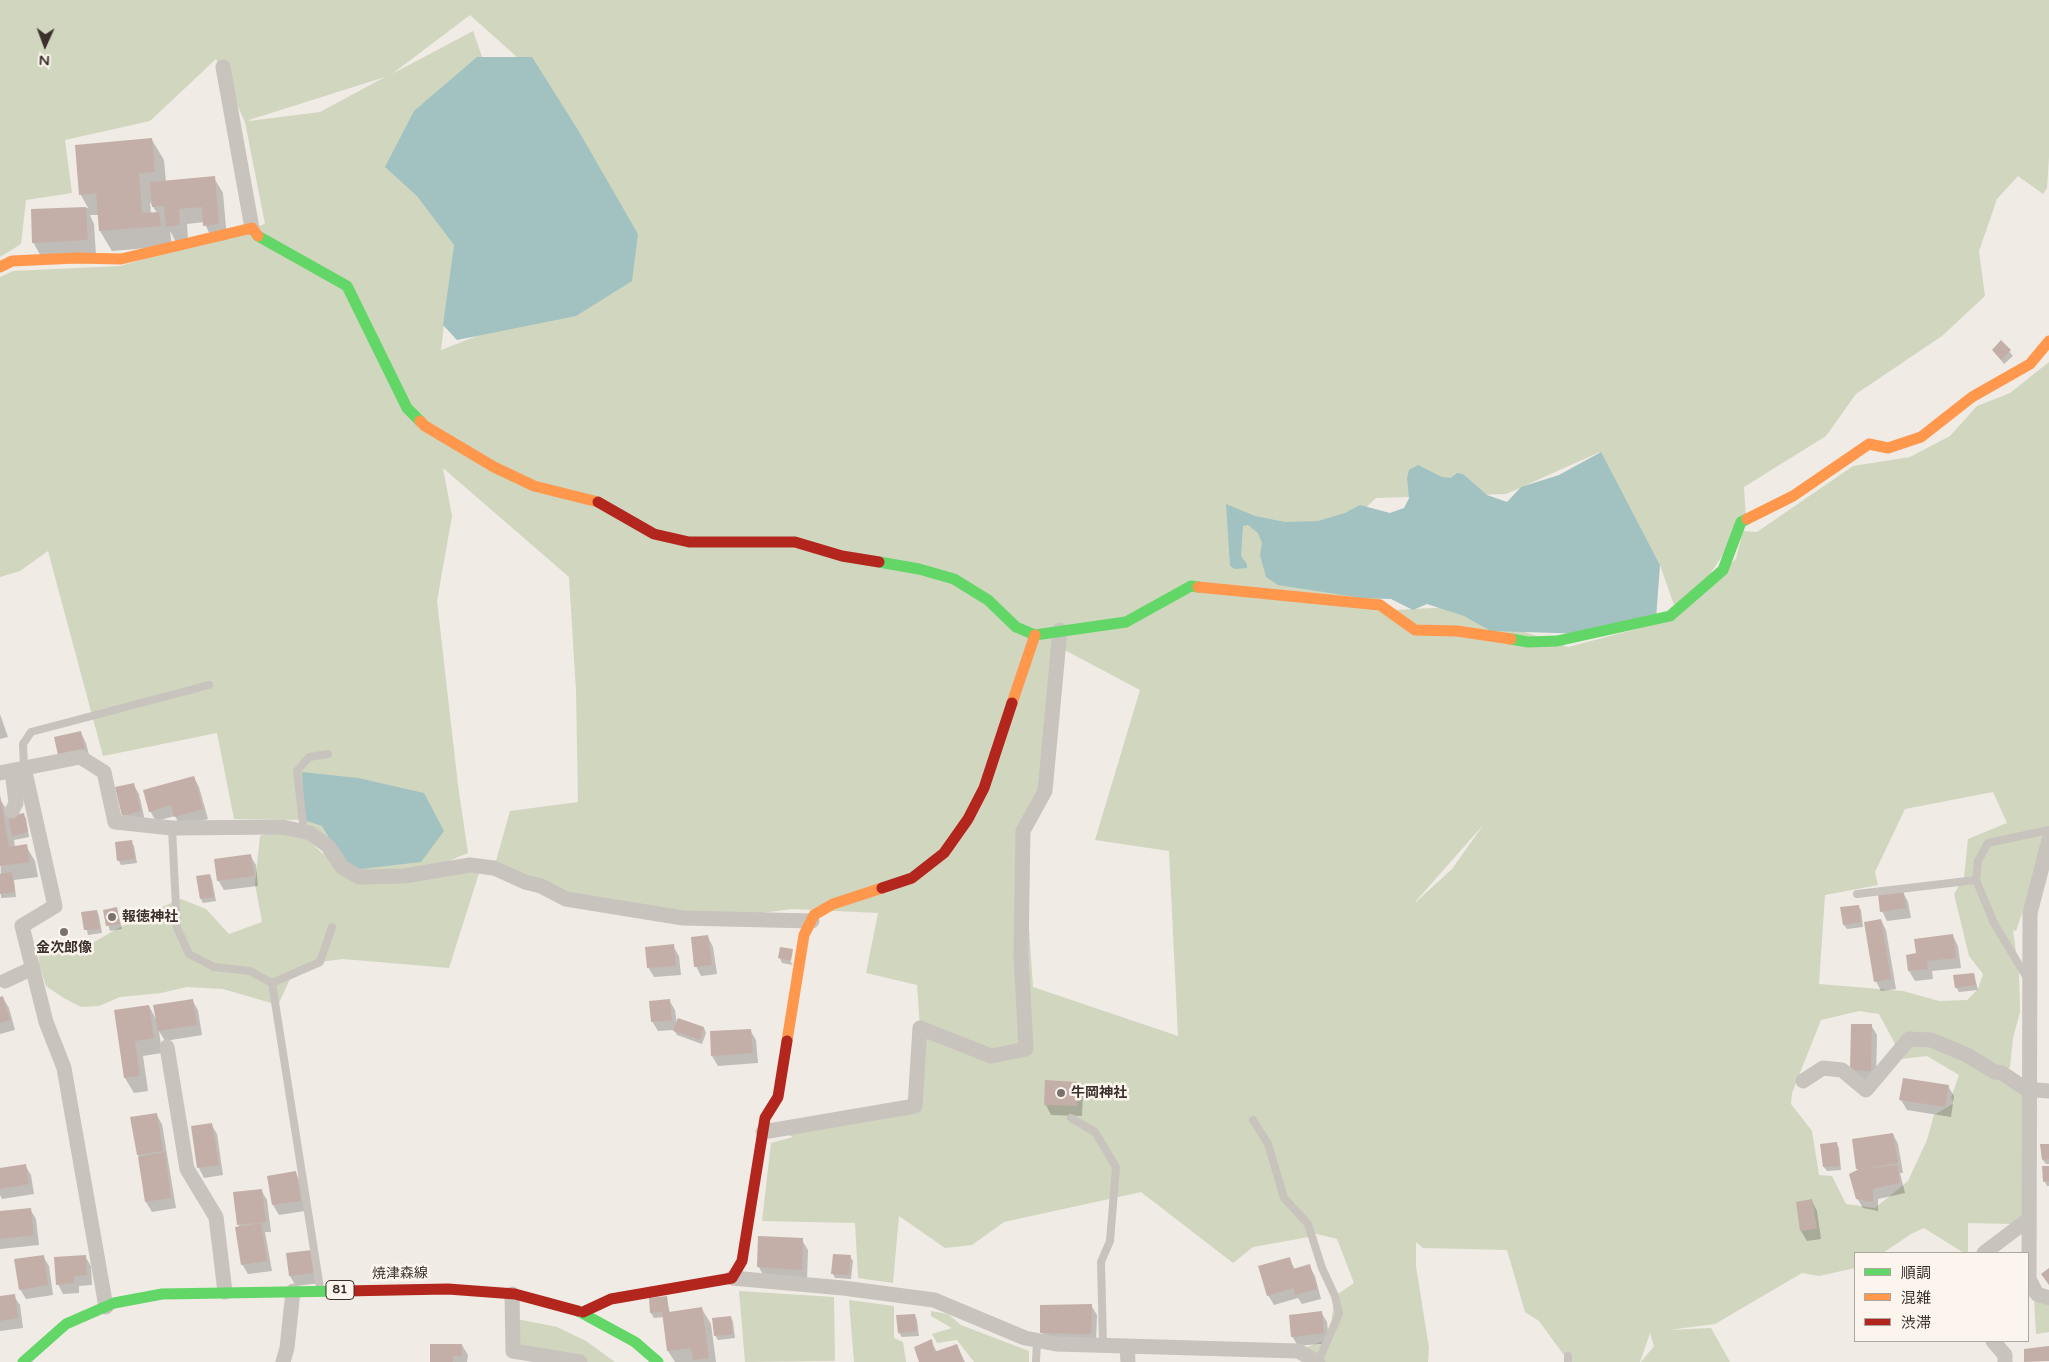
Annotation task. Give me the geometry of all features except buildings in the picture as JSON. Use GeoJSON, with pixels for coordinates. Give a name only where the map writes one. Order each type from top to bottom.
{"type":"FeatureCollection","features":[{"type":"Feature","properties":{"kind":"street"},"geometry":{"type":"LineString","coordinates":[[223,67],[252,228],[259,237],[347,286],[407,408],[425,426],[494,467],[534,486],[599,502],[654,534],[689,542],[795,542],[842,556],[920,569],[954,579],[988,600],[1016,627],[1035,635],[1126,622],[1191,586],[1380,605],[1414,630],[1456,631],[1528,642],[1557,641],[1670,616],[1723,570],[1741,522],[1793,496],[1869,444],[1888,448],[1921,437],[1972,397],[2030,364],[2049,341]]}},
{"type":"Feature","properties":{"kind":"street"},"geometry":{"type":"LineString","coordinates":[[0,267],[12,261],[76,258],[121,259],[252,228]]}},
{"type":"Feature","properties":{"kind":"street"},"geometry":{"type":"LineString","coordinates":[[763,1132],[915,1106],[920,1028],[991,1056],[1026,1050],[1021,955],[1023,831],[1045,791],[1060,630]]}},
{"type":"Feature","properties":{"kind":"street"},"geometry":{"type":"LineString","coordinates":[[732,1278],[742,1261],[765,1118],[778,1097],[804,935],[814,915],[833,904],[912,878],[944,852],[968,819],[984,788],[1035,635]]}},
{"type":"Feature","properties":{"kind":"street"},"geometry":{"type":"LineString","coordinates":[[12,771],[80,757],[104,772],[115,822],[172,828],[283,827],[310,833],[328,846],[342,867],[359,877],[404,876],[470,865],[494,868],[525,882],[541,886],[566,899],[683,918],[812,921]]}},
{"type":"Feature","properties":{"kind":"street"},"geometry":{"type":"LineString","coordinates":[[12,771],[16,803],[12,811]]}},
{"type":"Feature","properties":{"kind":"street"},"geometry":{"type":"LineString","coordinates":[[12,771],[55,906],[22,926],[46,1022],[64,1068],[106,1307]]}},
{"type":"Feature","properties":{"kind":"street"},"geometry":{"type":"LineString","coordinates":[[2049,840],[2030,913],[2029,1219],[2029,1279],[2037,1294],[2049,1298]]}},
{"type":"Feature","properties":{"kind":"street"},"geometry":{"type":"LineString","coordinates":[[5,981],[33,968]]}},
{"type":"Feature","properties":{"kind":"street"},"geometry":{"type":"LineString","coordinates":[[1803,1081],[1823,1068],[1842,1070],[1866,1090],[1908,1039],[1931,1040],[1967,1055],[2030,1091],[2049,1091]]}},
{"type":"Feature","properties":{"kind":"street"},"geometry":{"type":"LineString","coordinates":[[167,1047],[187,1169],[216,1217],[225,1292]]}},
{"type":"Feature","properties":{"kind":"street"},"geometry":{"type":"LineString","coordinates":[[1985,1252],[2029,1219]]}},
{"type":"Feature","properties":{"kind":"street"},"geometry":{"type":"LineString","coordinates":[[584,1312],[611,1299],[732,1278],[843,1288],[934,1300],[1025,1338],[1056,1344],[1298,1351],[1318,1362]]}},
{"type":"Feature","properties":{"kind":"street","name":"焼津森線"},"geometry":{"type":"LineString","coordinates":[[23,1362],[66,1324],[114,1303],[162,1294],[448,1288],[512,1294],[584,1312],[635,1342],[658,1362]]}},
{"type":"Feature","properties":{"kind":"street"},"geometry":{"type":"LineString","coordinates":[[283,1362],[287,1348],[292,1291]]}},
{"type":"Feature","properties":{"kind":"street"},"geometry":{"type":"LineString","coordinates":[[512,1294],[513,1351],[580,1362]]}},
{"type":"Feature","properties":{"kind":"street"},"geometry":{"type":"LineString","coordinates":[[1995,1342],[2005,1356],[2005,1362]]}},
{"type":"Feature","properties":{"kind":"street"},"geometry":{"type":"LineString","coordinates":[[1127,1346],[1128,1362]]}},
{"type":"Feature","properties":{"kind":"lane"},"geometry":{"type":"LineString","coordinates":[[12,771],[23,744],[31,732],[209,685]]}},
{"type":"Feature","properties":{"kind":"lane"},"geometry":{"type":"LineString","coordinates":[[304,832],[297,771],[309,757],[328,754]]}},
{"type":"Feature","properties":{"kind":"lane"},"geometry":{"type":"LineString","coordinates":[[172,828],[176,928],[189,954],[214,967],[250,971],[272,983]]}},
{"type":"Feature","properties":{"kind":"lane"},"geometry":{"type":"LineString","coordinates":[[2030,984],[1994,922],[1976,880],[1978,861],[1988,843],[2049,830]]}},
{"type":"Feature","properties":{"kind":"lane"},"geometry":{"type":"LineString","coordinates":[[1857,894],[1976,880]]}},
{"type":"Feature","properties":{"kind":"lane"},"geometry":{"type":"LineString","coordinates":[[272,983],[320,962],[332,927]]}},
{"type":"Feature","properties":{"kind":"lane"},"geometry":{"type":"LineString","coordinates":[[272,983],[320,1290]]}},
{"type":"Feature","properties":{"kind":"lane"},"geometry":{"type":"LineString","coordinates":[[1070,1118],[1096,1132],[1116,1167],[1110,1241],[1101,1262],[1102,1346]]}},
{"type":"Feature","properties":{"kind":"lane"},"geometry":{"type":"LineString","coordinates":[[1253,1120],[1268,1144],[1284,1198],[1308,1224],[1322,1268],[1335,1296],[1339,1314],[1318,1362]]}},
{"type":"Feature","properties":{"kind":"lane"},"geometry":{"type":"LineString","coordinates":[[1036,1362],[1037,1340]]}},
{"type":"Feature","properties":{"kind":"green space"},"geometry":{"type":"Polygon","coordinates":[[[0,0],[2049,0],[2049,156],[2047,188],[2043,194],[2018,176],[1997,199],[1979,251],[1985,296],[1942,336],[1856,394],[1826,436],[1744,487],[1746,520],[1704,583],[1674,605],[1660,565],[1600,452],[1506,494],[1376,498],[1353,520],[1325,524],[1321,534],[1315,539],[1393,610],[1453,607],[1568,647],[1675,619],[1718,574],[1736,559],[1743,531],[1757,532],[1853,466],[1910,457],[1950,436],[1977,406],[2010,393],[2049,362],[2049,834],[2016,931],[2013,930],[2019,973],[2020,1012],[2013,1038],[2010,1067],[1998,1074],[2026,1089],[2024,1214],[2013,1224],[1968,1223],[1968,1252],[1962,1252],[1924,1228],[1911,1234],[1884,1252],[1854,1252],[1854,1268],[1819,1276],[1802,1273],[1715,1324],[1668,1330],[1711,1328],[1730,1362],[1641,1362],[1654,1346],[1650,1333],[1640,1362],[1569,1362],[1539,1321],[1525,1312],[1507,1250],[1423,1248],[1416,1242],[1416,1266],[1429,1348],[1428,1362],[1318,1362],[1304,1348],[1329,1339],[1335,1296],[1354,1283],[1337,1239],[1309,1232],[1309,1237],[1253,1247],[1233,1263],[1141,1192],[1004,1222],[972,1245],[945,1248],[899,1216],[893,1283],[858,1278],[855,1223],[762,1221],[771,1143],[793,1137],[776,1129],[915,1106],[920,1028],[917,985],[866,973],[878,913],[792,909],[739,916],[683,918],[566,899],[541,886],[494,868],[510,811],[578,802],[576,691],[569,577],[443,468],[452,516],[437,601],[458,785],[468,853],[417,874],[480,870],[449,968],[343,959],[320,962],[290,979],[278,1005],[223,989],[187,987],[161,993],[120,997],[99,1006],[81,1007],[46,986],[39,964],[38,951],[51,947],[87,946],[138,917],[181,899],[206,909],[229,934],[262,922],[255,884],[260,836],[274,832],[308,840],[322,853],[336,859],[304,820],[234,819],[217,733],[103,756],[48,551],[20,571],[0,577],[0,277],[13,271],[120,266],[265,224],[245,122],[216,59],[150,121],[65,140],[72,193],[26,200],[21,244],[0,257],[0,0]],[[470,15],[392,74],[473,31],[485,65],[451,80],[425,118],[417,173],[454,245],[441,350],[510,323],[576,316],[618,245],[638,234],[517,57],[470,15]],[[385,77],[249,120],[249,121],[320,112],[385,77]],[[1059,647],[1045,791],[1023,841],[1033,987],[1178,1036],[1169,851],[1095,840],[1140,690],[1059,647]],[[1993,792],[1905,809],[1875,872],[1878,885],[1825,895],[1819,984],[1903,991],[1939,1001],[1967,1000],[1978,989],[1983,974],[1969,956],[1954,894],[1964,877],[1968,839],[2007,823],[1993,792]],[[1484,824],[1416,901],[1416,902],[1452,869],[1484,824]],[[1859,1011],[1821,1020],[1792,1093],[1791,1104],[1812,1131],[1819,1175],[1832,1176],[1846,1204],[1875,1208],[1908,1181],[1927,1140],[1934,1115],[1954,1103],[1951,1098],[1959,1075],[1927,1056],[1901,1059],[1879,1014],[1859,1011]]]}},
{"type":"Feature","properties":{"kind":"green space"},"geometry":{"type":"Polygon","coordinates":[[[739,1291],[834,1297],[835,1361],[745,1362],[739,1291]]]}},
{"type":"Feature","properties":{"kind":"green space"},"geometry":{"type":"Polygon","coordinates":[[[2034,1298],[2049,1305],[2049,1332],[2036,1334],[2034,1298]]]}},
{"type":"Feature","properties":{"kind":"green space"},"geometry":{"type":"Polygon","coordinates":[[[849,1300],[894,1306],[894,1338],[903,1342],[906,1362],[854,1362],[849,1300]]]}},
{"type":"Feature","properties":{"kind":"green space"},"geometry":{"type":"Polygon","coordinates":[[[931,1311],[948,1314],[961,1325],[1029,1351],[1029,1362],[974,1362],[957,1340],[937,1343],[932,1334],[952,1328],[931,1316],[931,1311]]]}},
{"type":"Feature","properties":{"kind":"green space"},"geometry":{"type":"Polygon","coordinates":[[[517,1319],[557,1327],[586,1341],[615,1362],[582,1362],[520,1345],[517,1319]]]}},
{"type":"Feature","properties":{"kind":"water"},"geometry":{"type":"Polygon","coordinates":[[[477,57],[532,57],[578,130],[638,234],[632,281],[576,316],[457,340],[443,325],[454,245],[417,196],[385,167],[414,111],[477,57]]]}},
{"type":"Feature","properties":{"kind":"water"},"geometry":{"type":"Polygon","coordinates":[[[1601,452],[1660,565],[1656,619],[1589,634],[1491,631],[1464,616],[1427,604],[1413,610],[1391,599],[1362,598],[1278,585],[1266,577],[1260,555],[1262,543],[1258,533],[1248,525],[1243,526],[1241,556],[1247,564],[1247,568],[1235,569],[1230,566],[1226,504],[1255,516],[1285,522],[1318,521],[1345,513],[1360,505],[1390,513],[1404,508],[1409,498],[1407,478],[1409,470],[1418,465],[1442,477],[1451,478],[1457,473],[1463,474],[1487,495],[1507,502],[1521,487],[1559,475],[1601,452]]]}},
{"type":"Feature","properties":{"kind":"water"},"geometry":{"type":"Polygon","coordinates":[[[302,772],[358,778],[424,793],[444,831],[421,862],[361,869],[345,864],[322,826],[304,820],[302,772]]]}},
{"type":"Feature","properties":{"kind":"traffic: fast"},"geometry":{"type":"LineString","coordinates":[[258,236],[347,286],[407,408],[420,421]]}},
{"type":"Feature","properties":{"kind":"traffic: fast"},"geometry":{"type":"LineString","coordinates":[[1511,639],[1528,642],[1557,641],[1670,616],[1723,570],[1741,522],[1747,519]]}},
{"type":"Feature","properties":{"kind":"traffic: fast"},"geometry":{"type":"LineString","coordinates":[[879,562],[919,569],[954,579],[988,600],[1016,627],[1035,635],[1126,622],[1191,586],[1198,587]]}},
{"type":"Feature","properties":{"kind":"traffic: fast"},"geometry":{"type":"LineString","coordinates":[[23,1362],[66,1324],[114,1303],[162,1294],[344,1291]]}},
{"type":"Feature","properties":{"kind":"traffic: fast"},"geometry":{"type":"LineString","coordinates":[[578,1311],[635,1342],[658,1362]]}},
{"type":"Feature","properties":{"kind":"traffic: slow"},"geometry":{"type":"LineString","coordinates":[[0,267],[12,261],[76,258],[121,259],[252,228],[258,236]]}},
{"type":"Feature","properties":{"kind":"traffic: slow"},"geometry":{"type":"LineString","coordinates":[[1747,519],[1793,496],[1869,444],[1888,448],[1921,437],[1972,397],[2030,364],[2049,341]]}},
{"type":"Feature","properties":{"kind":"traffic: slow"},"geometry":{"type":"LineString","coordinates":[[420,421],[425,426],[494,467],[534,486],[598,502]]}},
{"type":"Feature","properties":{"kind":"traffic: slow"},"geometry":{"type":"LineString","coordinates":[[1198,587],[1380,605],[1415,630],[1457,631],[1511,639]]}},
{"type":"Feature","properties":{"kind":"traffic: slow"},"geometry":{"type":"LineString","coordinates":[[1012,703],[1035,635]]}},
{"type":"Feature","properties":{"kind":"traffic: slow"},"geometry":{"type":"LineString","coordinates":[[787,1041],[804,935],[814,915],[833,904],[882,888]]}},
{"type":"Feature","properties":{"kind":"traffic: jam"},"geometry":{"type":"LineString","coordinates":[[598,502],[654,534],[689,542],[795,542],[842,556],[879,562]]}},
{"type":"Feature","properties":{"kind":"traffic: jam"},"geometry":{"type":"LineString","coordinates":[[882,888],[912,878],[944,853],[968,819],[984,788],[1012,703]]}},
{"type":"Feature","properties":{"kind":"traffic: jam"},"geometry":{"type":"LineString","coordinates":[[583,1312],[611,1299],[732,1278],[742,1261],[765,1118],[778,1097],[787,1041]]}},
{"type":"Feature","properties":{"kind":"traffic: jam"},"geometry":{"type":"LineString","coordinates":[[344,1291],[448,1289],[515,1294],[578,1311]]}},
{"type":"Feature","properties":{"kind":"place","name":"報徳神社"},"geometry":{"type":"Point","coordinates":[112,917]}},
{"type":"Feature","properties":{"kind":"place","name":"金次郎像"},"geometry":{"type":"Point","coordinates":[64,932]}},
{"type":"Feature","properties":{"kind":"place","name":"牛岡神社"},"geometry":{"type":"Point","coordinates":[1061,1093]}}]}
